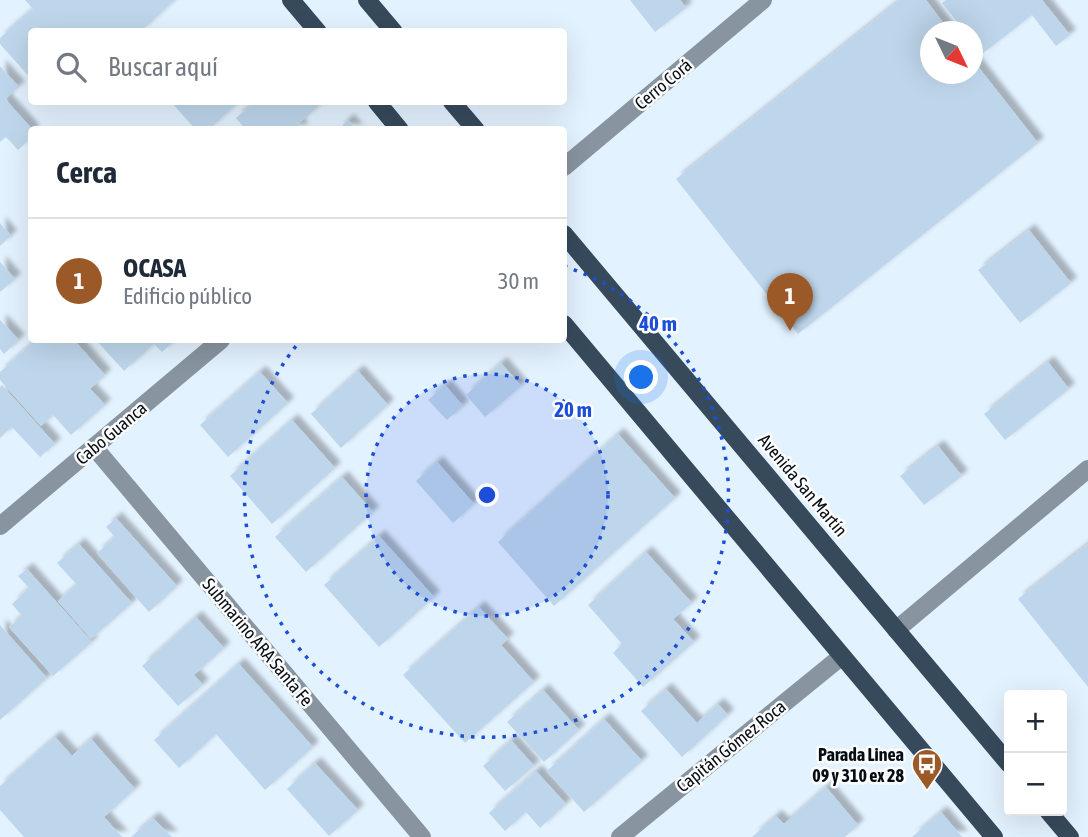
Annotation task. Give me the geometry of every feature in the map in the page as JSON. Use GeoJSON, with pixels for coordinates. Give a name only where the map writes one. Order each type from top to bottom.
{"type":"FeatureCollection","features":[{"type":"Feature","properties":{"kind":"main road"},"geometry":{"type":"LineString","coordinates":[[291,0],[315,28]]}},
{"type":"Feature","properties":{"kind":"main road"},"geometry":{"type":"LineString","coordinates":[[367,0],[391,28]]}},
{"type":"Feature","properties":{"kind":"main road"},"geometry":{"type":"LineString","coordinates":[[379,105],[397,126]]}},
{"type":"Feature","properties":{"kind":"main road"},"geometry":{"type":"LineString","coordinates":[[455,105],[473,126]]}},
{"type":"Feature","properties":{"kind":"main road","name":"Avenida San Martín"},"geometry":{"type":"LineString","coordinates":[[567,238],[1004,758]]}},
{"type":"Feature","properties":{"kind":"main road"},"geometry":{"type":"LineString","coordinates":[[567,328],[994,837]]}},
{"type":"Feature","properties":{"kind":"main road"},"geometry":{"type":"LineString","coordinates":[[1052,816],[1070,837]]}},
{"type":"Feature","properties":{"kind":"street","name":"Cerro Corá"},"geometry":{"type":"LineString","coordinates":[[567,164],[763,0]]}},
{"type":"Feature","properties":{"kind":"street","name":"Cabo Guanca"},"geometry":{"type":"LineString","coordinates":[[0,526],[217,343]]}},
{"type":"Feature","properties":{"kind":"street","name":"Submarino ARA Santa Fe"},"geometry":{"type":"LineString","coordinates":[[94,447],[422,837]]}},
{"type":"Feature","properties":{"kind":"street"},"geometry":{"type":"LineString","coordinates":[[897,630],[1088,469]]}},
{"type":"Feature","properties":{"kind":"street","name":"Capitán Gómez Roca"},"geometry":{"type":"LineString","coordinates":[[620,837],[842,656]]}},
{"type":"Feature","properties":{"kind":"building"},"geometry":{"type":"Polygon","coordinates":[[[25,0],[175,0],[144,28],[28,28],[28,76],[0,44],[0,38],[33,9],[25,0]]]}},
{"type":"Feature","properties":{"kind":"building"},"geometry":{"type":"Polygon","coordinates":[[[630,0],[680,0],[686,8],[655,32],[630,0]]]}},
{"type":"Feature","properties":{"kind":"building"},"geometry":{"type":"Polygon","coordinates":[[[900,0],[926,0],[942,21],[920,21],[920,84],[983,84],[983,73],[1038,143],[798,334],[676,179],[900,0]]]}},
{"type":"Feature","properties":{"kind":"building"},"geometry":{"type":"Polygon","coordinates":[[[946,0],[1042,0],[1070,35],[1056,46],[1032,15],[983,53],[983,21],[956,21],[942,3],[946,0]]]}},
{"type":"Feature","properties":{"kind":"building"},"geometry":{"type":"Polygon","coordinates":[[[0,66],[19,87],[5,99],[29,126],[28,141],[18,150],[6,137],[0,142],[0,66]]]}},
{"type":"Feature","properties":{"kind":"building"},"geometry":{"type":"Polygon","coordinates":[[[174,105],[236,105],[212,126],[192,126],[174,105]]]}},
{"type":"Feature","properties":{"kind":"building"},"geometry":{"type":"Polygon","coordinates":[[[251,105],[320,105],[298,124],[300,126],[243,126],[236,118],[251,105]]]}},
{"type":"Feature","properties":{"kind":"building"},"geometry":{"type":"Polygon","coordinates":[[[348,120],[353,126],[342,126],[348,120]]]}},
{"type":"Feature","properties":{"kind":"building"},"geometry":{"type":"Polygon","coordinates":[[[0,223],[11,236],[0,246],[0,223]]]}},
{"type":"Feature","properties":{"kind":"building"},"geometry":{"type":"Polygon","coordinates":[[[1029,230],[1071,283],[1020,323],[978,270],[1029,230]]]}},
{"type":"Feature","properties":{"kind":"building"},"geometry":{"type":"Polygon","coordinates":[[[0,262],[15,279],[0,292],[0,262]]]}},
{"type":"Feature","properties":{"kind":"building"},"geometry":{"type":"Polygon","coordinates":[[[0,320],[19,340],[4,354],[0,349],[0,320]]]}},
{"type":"Feature","properties":{"kind":"building"},"geometry":{"type":"Polygon","coordinates":[[[33,343],[77,343],[105,375],[90,389],[105,405],[71,435],[53,415],[41,426],[0,380],[0,372],[33,343]]]}},
{"type":"Feature","properties":{"kind":"building"},"geometry":{"type":"Polygon","coordinates":[[[99,343],[172,343],[162,352],[154,344],[124,371],[99,343]]]}},
{"type":"Feature","properties":{"kind":"building"},"geometry":{"type":"Polygon","coordinates":[[[1048,362],[1069,389],[1005,440],[984,414],[1048,362]]]}},
{"type":"Feature","properties":{"kind":"building"},"geometry":{"type":"Polygon","coordinates":[[[501,363],[521,386],[485,417],[466,395],[501,363]]]}},
{"type":"Feature","properties":{"kind":"building"},"geometry":{"type":"Polygon","coordinates":[[[358,371],[388,405],[341,448],[311,414],[358,371]]]}},
{"type":"Feature","properties":{"kind":"building"},"geometry":{"type":"Polygon","coordinates":[[[260,372],[288,403],[228,457],[200,425],[260,372]]]}},
{"type":"Feature","properties":{"kind":"building"},"geometry":{"type":"Polygon","coordinates":[[[2,385],[55,444],[40,457],[12,427],[0,438],[2,385]]]}},
{"type":"Feature","properties":{"kind":"building"},"geometry":{"type":"Polygon","coordinates":[[[445,385],[463,406],[447,420],[428,400],[445,385]]]}},
{"type":"Feature","properties":{"kind":"building"},"geometry":{"type":"Polygon","coordinates":[[[292,420],[335,468],[272,524],[230,476],[292,420]]]}},
{"type":"Feature","properties":{"kind":"building"},"geometry":{"type":"Polygon","coordinates":[[[618,434],[675,498],[554,606],[498,542],[618,434]]]}},
{"type":"Feature","properties":{"kind":"building"},"geometry":{"type":"Polygon","coordinates":[[[938,446],[962,476],[924,505],[900,476],[938,446]]]}},
{"type":"Feature","properties":{"kind":"building"},"geometry":{"type":"Polygon","coordinates":[[[437,462],[474,504],[453,523],[416,481],[437,462]]]}},
{"type":"Feature","properties":{"kind":"building"},"geometry":{"type":"Polygon","coordinates":[[[342,477],[373,512],[306,572],[275,537],[342,477]]]}},
{"type":"Feature","properties":{"kind":"building"},"geometry":{"type":"Polygon","coordinates":[[[116,518],[177,586],[149,612],[97,553],[115,537],[106,527],[116,518]]]}},
{"type":"Feature","properties":{"kind":"building"},"geometry":{"type":"Polygon","coordinates":[[[379,536],[434,597],[379,647],[324,585],[379,536]]]}},
{"type":"Feature","properties":{"kind":"building"},"geometry":{"type":"Polygon","coordinates":[[[79,544],[132,603],[91,639],[58,601],[77,585],[57,563],[79,544]]]}},
{"type":"Feature","properties":{"kind":"building"},"geometry":{"type":"Polygon","coordinates":[[[1088,544],[1088,687],[1018,599],[1088,544]]]}},
{"type":"Feature","properties":{"kind":"building"},"geometry":{"type":"Polygon","coordinates":[[[646,552],[692,603],[673,619],[694,642],[643,687],[613,653],[622,644],[588,605],[646,552]]]}},
{"type":"Feature","properties":{"kind":"building"},"geometry":{"type":"Polygon","coordinates":[[[27,569],[92,642],[53,676],[9,627],[22,616],[12,604],[29,588],[18,576],[27,569]]]}},
{"type":"Feature","properties":{"kind":"building"},"geometry":{"type":"Polygon","coordinates":[[[479,607],[508,639],[501,645],[534,682],[465,743],[403,675],[479,607]]]}},
{"type":"Feature","properties":{"kind":"building"},"geometry":{"type":"Polygon","coordinates":[[[196,617],[224,648],[194,675],[203,685],[178,706],[142,666],[196,617]]]}},
{"type":"Feature","properties":{"kind":"building"},"geometry":{"type":"Polygon","coordinates":[[[0,625],[47,678],[0,720],[0,625]]]}},
{"type":"Feature","properties":{"kind":"building"},"geometry":{"type":"Polygon","coordinates":[[[239,664],[313,747],[265,790],[216,734],[179,768],[154,740],[239,664]]]}},
{"type":"Feature","properties":{"kind":"building"},"geometry":{"type":"Polygon","coordinates":[[[666,689],[697,723],[718,704],[728,715],[682,757],[641,711],[666,689]]]}},
{"type":"Feature","properties":{"kind":"building"},"geometry":{"type":"Polygon","coordinates":[[[543,690],[579,730],[544,762],[507,722],[543,690]]]}},
{"type":"Feature","properties":{"kind":"building"},"geometry":{"type":"Polygon","coordinates":[[[604,719],[642,761],[584,812],[547,771],[604,719]]]}},
{"type":"Feature","properties":{"kind":"building"},"geometry":{"type":"Polygon","coordinates":[[[55,737],[72,756],[91,739],[135,789],[104,817],[122,837],[24,837],[0,810],[0,786],[55,737]]]}},
{"type":"Feature","properties":{"kind":"building"},"geometry":{"type":"Polygon","coordinates":[[[511,740],[534,766],[505,791],[483,766],[511,740]]]}},
{"type":"Feature","properties":{"kind":"building"},"geometry":{"type":"Polygon","coordinates":[[[315,763],[358,810],[329,836],[287,789],[315,763]]]}},
{"type":"Feature","properties":{"kind":"building"},"geometry":{"type":"Polygon","coordinates":[[[536,771],[566,804],[540,828],[526,812],[505,831],[489,813],[536,771]]]}},
{"type":"Feature","properties":{"kind":"building"},"geometry":{"type":"Polygon","coordinates":[[[826,787],[858,825],[845,837],[752,837],[776,816],[784,824],[826,787]]]}},
{"type":"Feature","properties":{"kind":"building"},"geometry":{"type":"Polygon","coordinates":[[[941,812],[962,837],[912,837],[941,812]]]}},
{"type":"Feature","properties":{"kind":"building"},"geometry":{"type":"Polygon","coordinates":[[[153,818],[172,837],[131,837],[153,818]]]}},
{"type":"Feature","properties":{"kind":"place","name":"OCASA"},"geometry":{"type":"Point","coordinates":[790,331]}},
{"type":"Feature","properties":{"kind":"place","name":"Parada Linea 09 y 310 ex 28"},"geometry":{"type":"Point","coordinates":[927,791]}}]}
